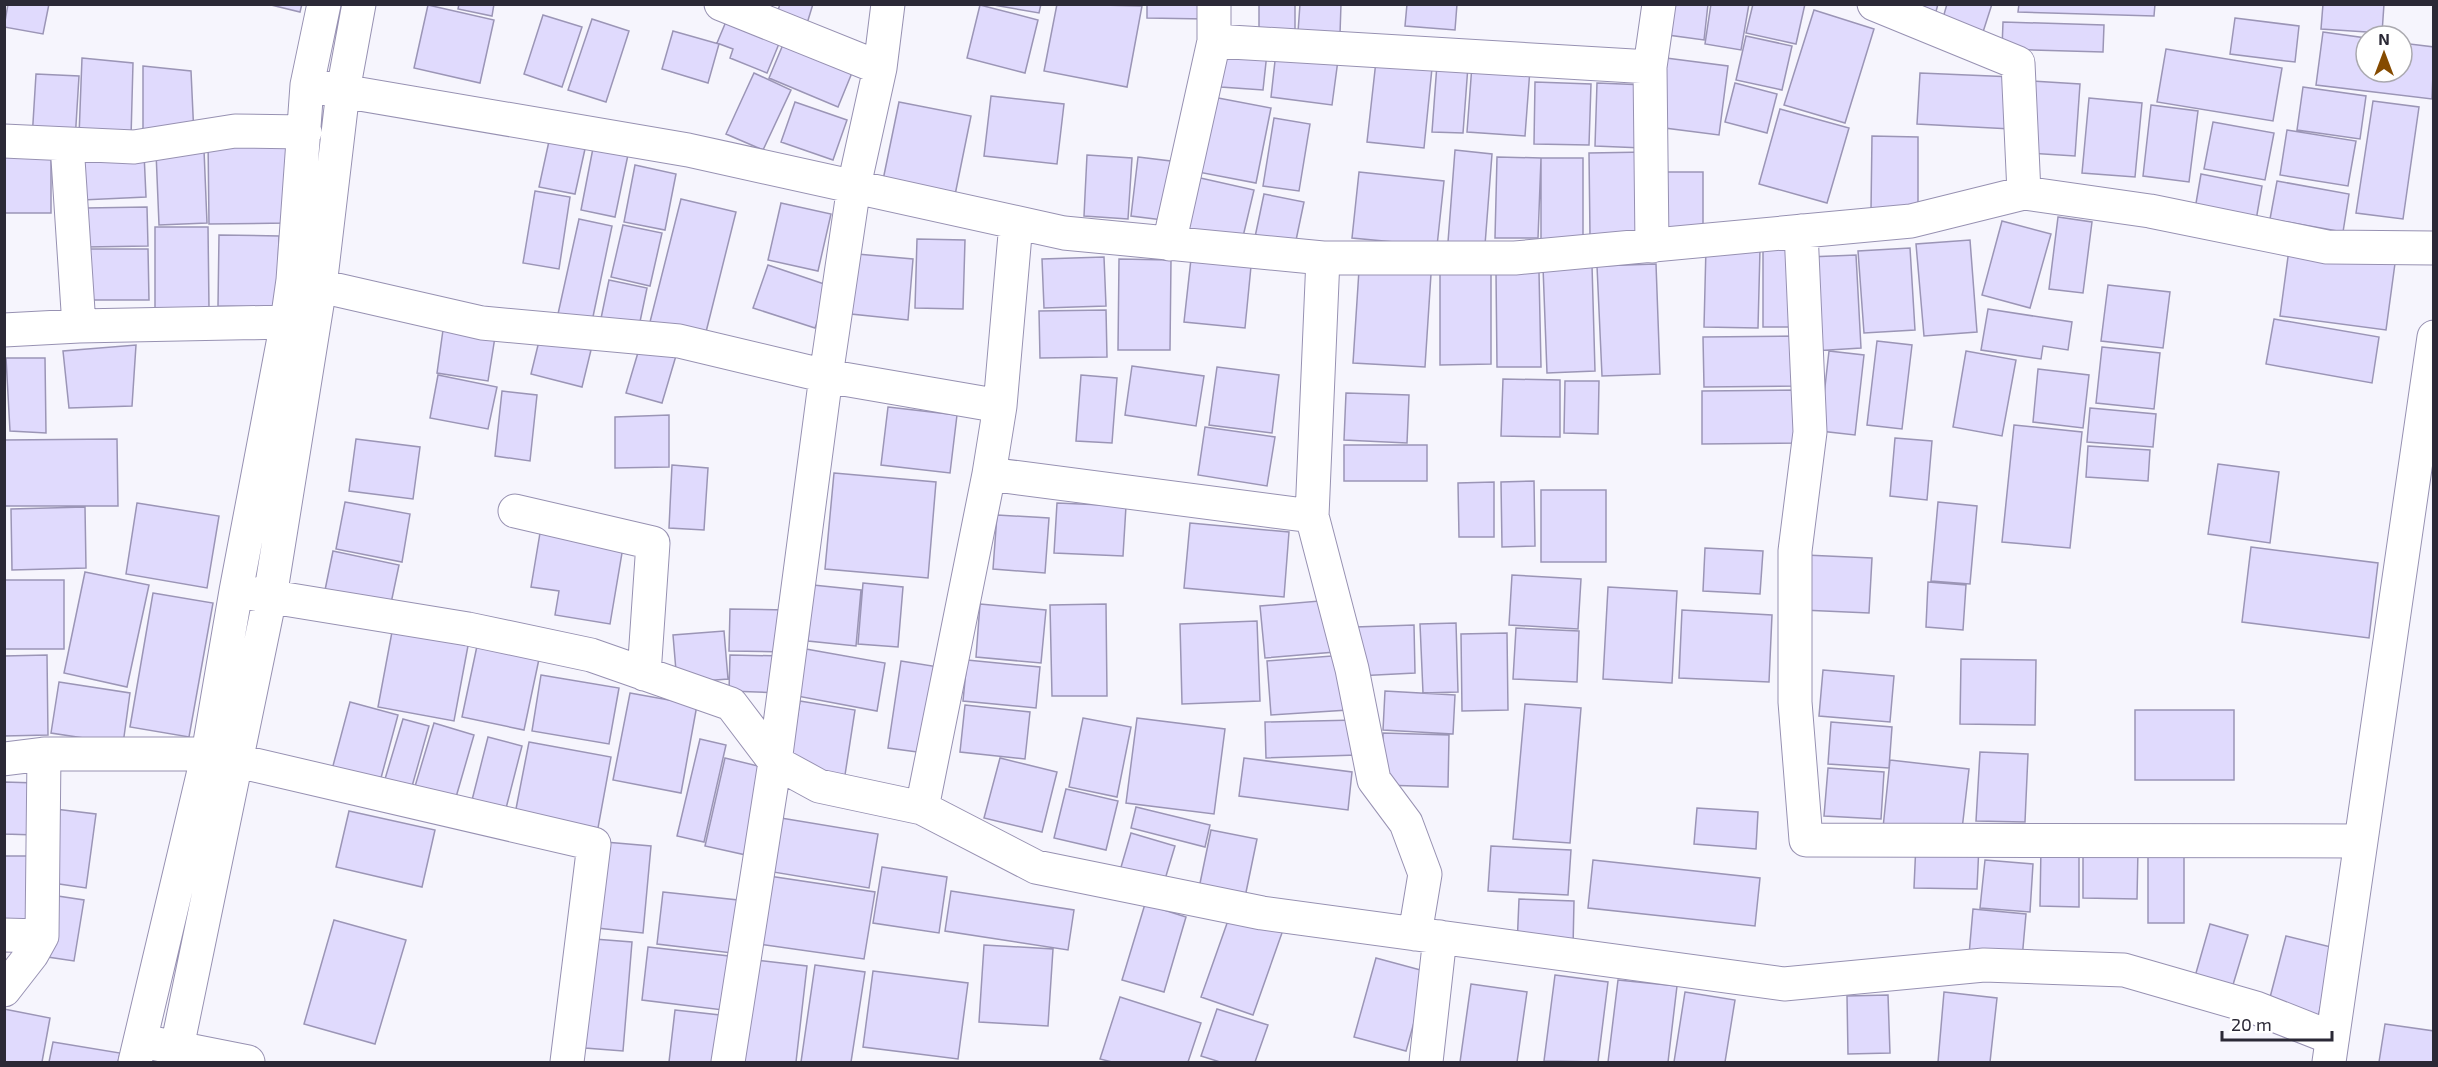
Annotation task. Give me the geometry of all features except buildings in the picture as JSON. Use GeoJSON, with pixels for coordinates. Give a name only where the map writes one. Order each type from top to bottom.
{"type":"FeatureCollection","features":[{"type":"Feature","properties":{"kind":"street"},"geometry":{"type":"LineString","coordinates":[[176,1055],[222,758],[236,591],[293,280],[307,85],[324,4]]}},
{"type":"Feature","properties":{"kind":"street"},"geometry":{"type":"LineString","coordinates":[[248,1062],[138,1051],[270,597],[320,286],[343,91],[359,4]]}},
{"type":"Feature","properties":{"kind":"street"},"geometry":{"type":"LineString","coordinates":[[721,4],[880,68]]}},
{"type":"Feature","properties":{"kind":"street"},"geometry":{"type":"LineString","coordinates":[[728,1062],[776,762],[826,376],[854,186],[880,68],[888,4]]}},
{"type":"Feature","properties":{"kind":"street"},"geometry":{"type":"LineString","coordinates":[[1169,244],[1214,41],[1214,4]]}},
{"type":"Feature","properties":{"kind":"street"},"geometry":{"type":"LineString","coordinates":[[1652,246],[1650,67],[1659,4]]}},
{"type":"Feature","properties":{"kind":"street"},"geometry":{"type":"LineString","coordinates":[[1874,4],[2018,63],[2024,193]]}},
{"type":"Feature","properties":{"kind":"street"},"geometry":{"type":"LineString","coordinates":[[1214,41],[1650,67]]}},
{"type":"Feature","properties":{"kind":"street"},"geometry":{"type":"LineString","coordinates":[[307,85],[688,150],[1064,233],[1323,258],[1515,258],[1652,246],[1911,221],[2024,193],[2150,211],[2327,247],[2433,248]]}},
{"type":"Feature","properties":{"kind":"street"},"geometry":{"type":"LineString","coordinates":[[4,141],[134,147],[235,131],[305,132]]}},
{"type":"Feature","properties":{"kind":"street"},"geometry":{"type":"LineString","coordinates":[[67,144],[79,326]]}},
{"type":"Feature","properties":{"kind":"street"},"geometry":{"type":"LineString","coordinates":[[922,808],[989,474],[1000,406],[1016,223]]}},
{"type":"Feature","properties":{"kind":"street"},"geometry":{"type":"LineString","coordinates":[[1801,231],[1810,432],[1795,551],[1795,691],[1806,840],[2360,841]]}},
{"type":"Feature","properties":{"kind":"street"},"geometry":{"type":"LineString","coordinates":[[1323,258],[1311,516],[1352,669],[1374,780],[1407,823],[1425,874],[1426,1062]]}},
{"type":"Feature","properties":{"kind":"street"},"geometry":{"type":"LineString","coordinates":[[320,286],[482,323],[679,340],[826,376],[1000,406]]}},
{"type":"Feature","properties":{"kind":"street"},"geometry":{"type":"LineString","coordinates":[[4,330],[79,326],[287,322]]}},
{"type":"Feature","properties":{"kind":"street"},"geometry":{"type":"LineString","coordinates":[[236,591],[468,629],[591,655],[731,704],[776,762],[819,786],[922,808],[1036,867],[1262,913],[1784,984],[1984,965],[2124,970],[2256,1008],[2331,1050],[2433,337]]}},
{"type":"Feature","properties":{"kind":"street"},"geometry":{"type":"LineString","coordinates":[[989,474],[1311,516]]}},
{"type":"Feature","properties":{"kind":"street"},"geometry":{"type":"LineString","coordinates":[[516,511],[653,543],[644,674]]}},
{"type":"Feature","properties":{"kind":"street"},"geometry":{"type":"LineString","coordinates":[[4,990],[32,954],[42,936],[44,754]]}},
{"type":"Feature","properties":{"kind":"street"},"geometry":{"type":"LineString","coordinates":[[4,759],[44,754],[222,758],[594,844],[567,1062]]}},
{"type":"Feature","properties":{"kind":"street"},"geometry":{"type":"LineString","coordinates":[[4,935],[42,936]]}}]}
